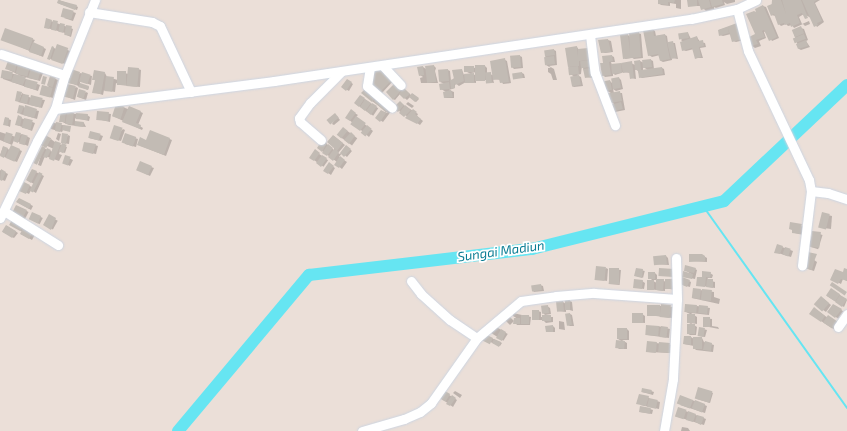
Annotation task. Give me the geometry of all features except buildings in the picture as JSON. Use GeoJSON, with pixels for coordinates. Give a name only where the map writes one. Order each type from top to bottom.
{"type":"FeatureCollection","features":[{"type":"Feature","properties":{"kind":"street"},"geometry":{"type":"LineString","coordinates":[[58,244],[2,214],[55,109],[65,75],[95,0]]}},
{"type":"Feature","properties":{"kind":"street"},"geometry":{"type":"LineString","coordinates":[[55,109],[383,66],[691,19],[737,9],[756,0]]}},
{"type":"Feature","properties":{"kind":"street"},"geometry":{"type":"LineString","coordinates":[[737,9],[748,51],[801,160],[811,191],[802,264]]}},
{"type":"Feature","properties":{"kind":"street"},"geometry":{"type":"LineString","coordinates":[[89,12],[152,22],[160,26],[191,92]]}},
{"type":"Feature","properties":{"kind":"street"},"geometry":{"type":"LineString","coordinates":[[590,34],[595,73],[615,125]]}},
{"type":"Feature","properties":{"kind":"street"},"geometry":{"type":"LineString","coordinates":[[1,54],[65,75]]}},
{"type":"Feature","properties":{"kind":"street"},"geometry":{"type":"LineString","coordinates":[[383,66],[401,85]]}},
{"type":"Feature","properties":{"kind":"street"},"geometry":{"type":"LineString","coordinates":[[370,67],[367,86],[392,108]]}},
{"type":"Feature","properties":{"kind":"street"},"geometry":{"type":"LineString","coordinates":[[321,140],[300,122],[300,115],[342,71]]}},
{"type":"Feature","properties":{"kind":"street"},"geometry":{"type":"LineString","coordinates":[[811,191],[828,193],[847,199]]}},
{"type":"Feature","properties":{"kind":"street"},"geometry":{"type":"LineString","coordinates":[[664,431],[673,379],[677,299],[676,258]]}},
{"type":"Feature","properties":{"kind":"street"},"geometry":{"type":"LineString","coordinates":[[411,281],[421,294],[450,320],[478,338]]}},
{"type":"Feature","properties":{"kind":"street"},"geometry":{"type":"LineString","coordinates":[[362,431],[404,419],[420,412],[431,403],[478,338],[521,301],[594,293],[677,299]]}},
{"type":"Feature","properties":{"kind":"street"},"geometry":{"type":"LineString","coordinates":[[838,327],[847,314]]}},
{"type":"Feature","properties":{"kind":"waterway","name":"Sungai Madiun"},"geometry":{"type":"LineString","coordinates":[[178,431],[309,275],[532,249],[724,201],[847,85]]}},
{"type":"Feature","properties":{"kind":"waterway"},"geometry":{"type":"LineString","coordinates":[[703,206],[847,408]]}}]}
